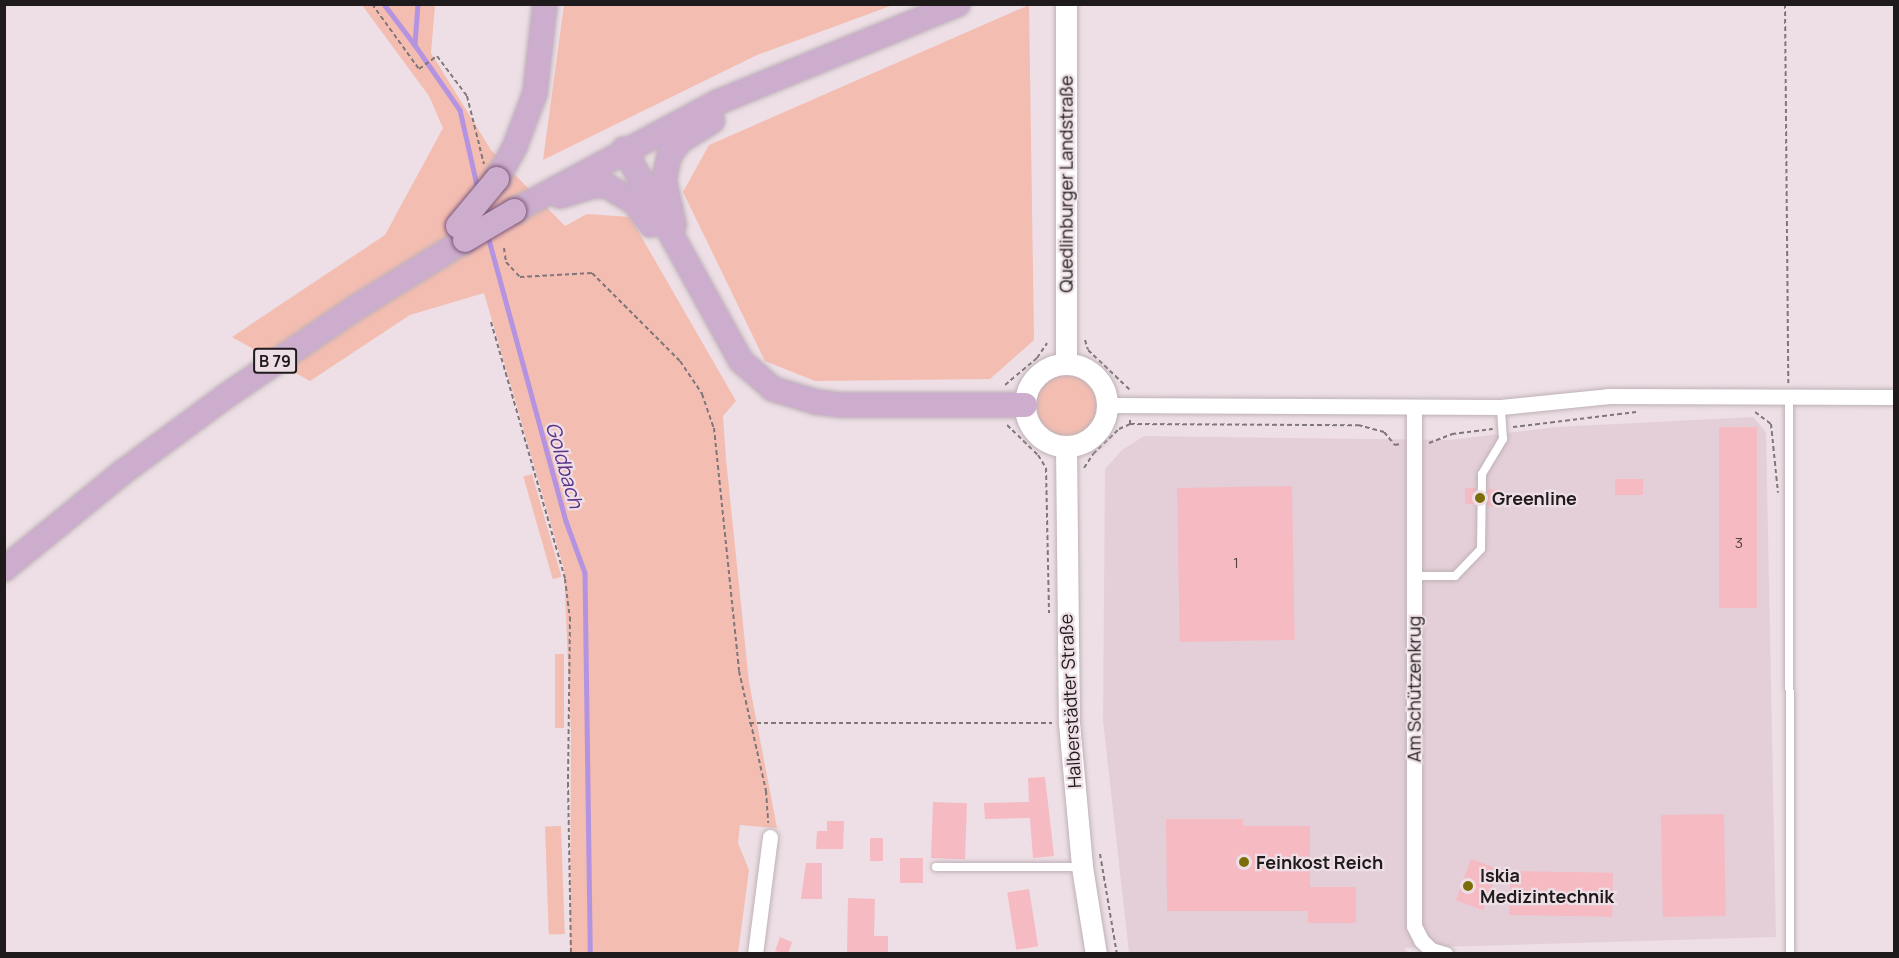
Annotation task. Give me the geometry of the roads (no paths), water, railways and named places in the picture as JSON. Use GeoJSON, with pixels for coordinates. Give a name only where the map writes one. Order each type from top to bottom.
{"type":"FeatureCollection","features":[{"type":"Feature","properties":{"kind":"main road"},"geometry":{"type":"LineString","coordinates":[[462,233],[491,174],[515,146],[535,93],[545,4]]}},
{"type":"Feature","properties":{"kind":"main road"},"geometry":{"type":"LineString","coordinates":[[462,233],[514,211],[624,149],[718,102],[808,62],[958,4]]}},
{"type":"Feature","properties":{"kind":"main road","name":"Quedlinburger Landstraße"},"geometry":{"type":"LineString","coordinates":[[1066,12],[1066,364]]}},
{"type":"Feature","properties":{"kind":"main road"},"geometry":{"type":"LineString","coordinates":[[682,251],[666,194],[666,168],[680,141],[712,122],[718,102]]}},
{"type":"Feature","properties":{"kind":"main road"},"geometry":{"type":"LineString","coordinates":[[624,149],[741,361],[773,389],[805,400],[840,405],[1024,405]]}},
{"type":"Feature","properties":{"kind":"main road"},"geometry":{"type":"LineString","coordinates":[[543,194],[563,197],[593,186],[607,186],[635,203],[661,242],[682,251]]}},
{"type":"Feature","properties":{"kind":"main road","name":"B 79"},"geometry":{"type":"LineString","coordinates":[[4,569],[152,450],[357,307],[367,287],[462,233]]}},
{"type":"Feature","properties":{"kind":"main road"},"geometry":{"type":"LineString","coordinates":[[1066,364],[1091,373],[1103,387],[1107,405],[1095,434],[1066,447],[1048,442],[1033,431],[1024,405],[1034,379],[1048,368],[1066,364]]}},
{"type":"Feature","properties":{"kind":"main road","name":"Halberstädter Straße"},"geometry":{"type":"LineString","coordinates":[[1066,447],[1067,675],[1082,867],[1095,954]]}},
{"type":"Feature","properties":{"kind":"street"},"geometry":{"type":"LineString","coordinates":[[1107,405],[1414,408],[1501,407],[1609,396],[1894,397]]}},
{"type":"Feature","properties":{"kind":"street","name":"Am Schützenkrug"},"geometry":{"type":"LineString","coordinates":[[1414,408],[1414,926],[1421,940],[1431,950],[1445,954]]}},
{"type":"Feature","properties":{"kind":"street"},"geometry":{"type":"LineString","coordinates":[[755,954],[770,837]]}},
{"type":"Feature","properties":{"kind":"lane"},"geometry":{"type":"LineString","coordinates":[[1789,397],[1790,954]]}},
{"type":"Feature","properties":{"kind":"lane"},"geometry":{"type":"LineString","coordinates":[[1414,576],[1455,576],[1481,549],[1482,474],[1503,439],[1501,407]]}},
{"type":"Feature","properties":{"kind":"lane"},"geometry":{"type":"LineString","coordinates":[[936,867],[1082,867]]}},
{"type":"Feature","properties":{"kind":"waterway"},"geometry":{"type":"LineString","coordinates":[[384,4],[415,45]]}},
{"type":"Feature","properties":{"kind":"waterway","name":"Goldbach"},"geometry":{"type":"LineString","coordinates":[[418,4],[415,45],[460,110],[478,189]]}},
{"type":"Feature","properties":{"kind":"waterway","name":"Goldbach"},"geometry":{"type":"LineString","coordinates":[[488,236],[566,521],[585,573],[590,954]]}},
{"type":"Feature","properties":{"kind":"place","name":"Greenline"},"geometry":{"type":"Point","coordinates":[1480,498]}},
{"type":"Feature","properties":{"kind":"place","name":"Feinkost Reich"},"geometry":{"type":"Point","coordinates":[1244,862]}},
{"type":"Feature","properties":{"kind":"place","name":"Iskia Medizintechnik"},"geometry":{"type":"Point","coordinates":[1468,886]}}]}
